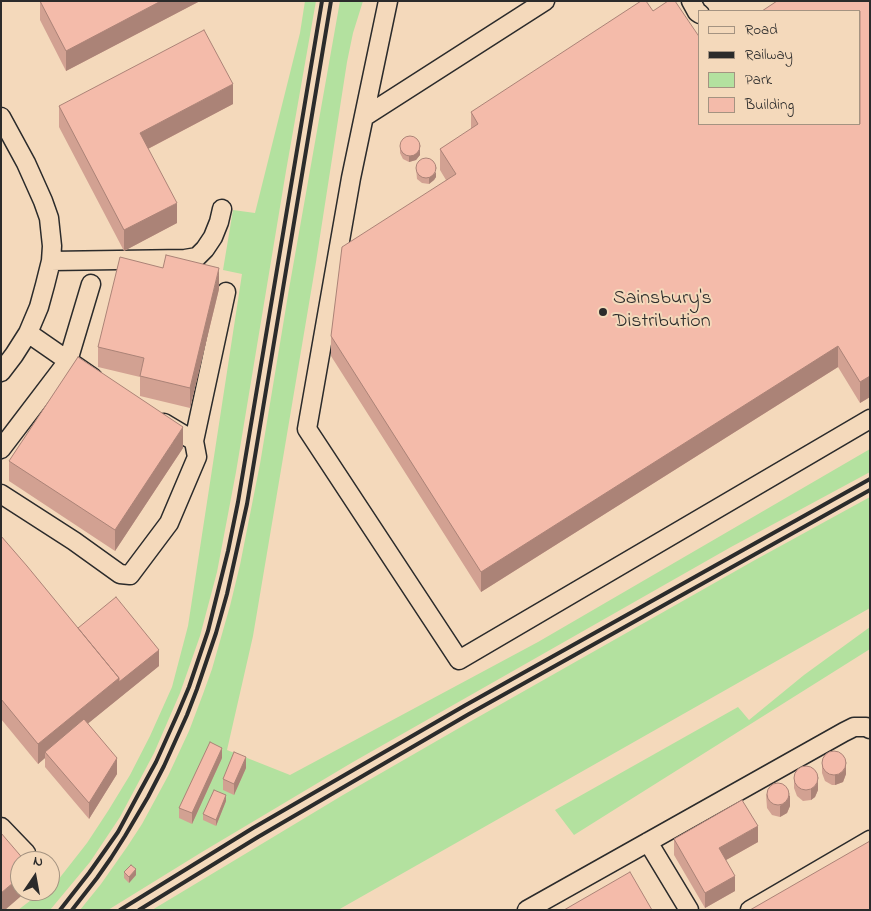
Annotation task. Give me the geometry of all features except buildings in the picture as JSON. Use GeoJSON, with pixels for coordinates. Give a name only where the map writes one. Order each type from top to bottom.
{"type":"FeatureCollection","features":[{"type":"Feature","properties":{"kind":"street"},"geometry":{"type":"LineString","coordinates":[[388,1],[351,178],[307,429],[459,660],[870,420]]}},
{"type":"Feature","properties":{"kind":"street"},"geometry":{"type":"LineString","coordinates":[[364,117],[545,1]]}},
{"type":"Feature","properties":{"kind":"street"},"geometry":{"type":"LineString","coordinates":[[691,1],[698,12]]}},
{"type":"Feature","properties":{"kind":"street"},"geometry":{"type":"LineString","coordinates":[[1,116],[26,163],[43,201],[49,218],[51,234],[50,261],[46,286],[39,307],[28,333],[1,372]]}},
{"type":"Feature","properties":{"kind":"street"},"geometry":{"type":"LineString","coordinates":[[50,261],[185,259],[197,257],[213,237],[222,209]]}},
{"type":"Feature","properties":{"kind":"street"},"geometry":{"type":"LineString","coordinates":[[1,449],[68,361],[91,284]]}},
{"type":"Feature","properties":{"kind":"street"},"geometry":{"type":"LineString","coordinates":[[1,494],[74,541],[120,574],[130,575],[169,523],[197,457],[194,441],[226,292]]}},
{"type":"Feature","properties":{"kind":"street"},"geometry":{"type":"LineString","coordinates":[[28,333],[103,384]]}},
{"type":"Feature","properties":{"kind":"street"},"geometry":{"type":"LineString","coordinates":[[152,416],[194,441]]}},
{"type":"Feature","properties":{"kind":"street"},"geometry":{"type":"LineString","coordinates":[[527,910],[844,732],[854,727],[870,729]]}},
{"type":"Feature","properties":{"kind":"street"},"geometry":{"type":"LineString","coordinates":[[1,827],[24,851]]}},
{"type":"Feature","properties":{"kind":"street"},"geometry":{"type":"LineString","coordinates":[[750,910],[870,840]]}},
{"type":"Feature","properties":{"kind":"street"},"geometry":{"type":"LineString","coordinates":[[648,842],[689,910]]}},
{"type":"Feature","properties":{"kind":"green space"},"geometry":{"type":"Polygon","coordinates":[[[305,1],[316,1],[236,472],[217,572],[200,636],[180,693],[154,753],[120,817],[90,862],[60,898],[60,877],[87,843],[130,775],[172,687],[188,626],[242,274],[223,270],[233,210],[255,213],[300,33],[305,1]]]}},
{"type":"Feature","properties":{"kind":"green space"},"geometry":{"type":"Polygon","coordinates":[[[340,1],[363,1],[353,33],[347,62],[316,262],[253,636],[227,750],[290,775],[538,642],[870,449],[870,472],[731,547],[353,762],[108,910],[80,910],[101,884],[142,824],[168,776],[189,731],[212,669],[240,565],[260,464],[340,1]]]}},
{"type":"Feature","properties":{"kind":"green space"},"geometry":{"type":"Polygon","coordinates":[[[870,497],[870,608],[338,910],[152,910],[343,795],[473,720],[870,497]]]}},
{"type":"Feature","properties":{"kind":"green space"},"geometry":{"type":"Polygon","coordinates":[[[870,627],[870,649],[574,835],[555,810],[738,707],[749,720],[804,675],[870,627]]]}},
{"type":"Feature","properties":{"kind":"green space"},"geometry":{"type":"Polygon","coordinates":[[[30,901],[58,901],[50,910],[18,910],[30,901]]]}},
{"type":"Feature","properties":{"kind":"railway"},"geometry":{"type":"LineString","coordinates":[[60,910],[118,832],[156,762],[189,687],[208,631],[238,502],[322,1]]}},
{"type":"Feature","properties":{"kind":"railway"},"geometry":{"type":"LineString","coordinates":[[72,910],[111,858],[148,797],[187,715],[216,633],[227,594],[247,504],[331,1]]}},
{"type":"Feature","properties":{"kind":"railway"},"geometry":{"type":"LineString","coordinates":[[120,910],[253,828],[464,706],[870,479]]}},
{"type":"Feature","properties":{"kind":"railway"},"geometry":{"type":"LineString","coordinates":[[139,910],[258,837],[469,714],[870,490]]}},
{"type":"Feature","properties":{"kind":"place","name":"Sainsbury's Distribution"},"geometry":{"type":"Point","coordinates":[603,312]}}]}
